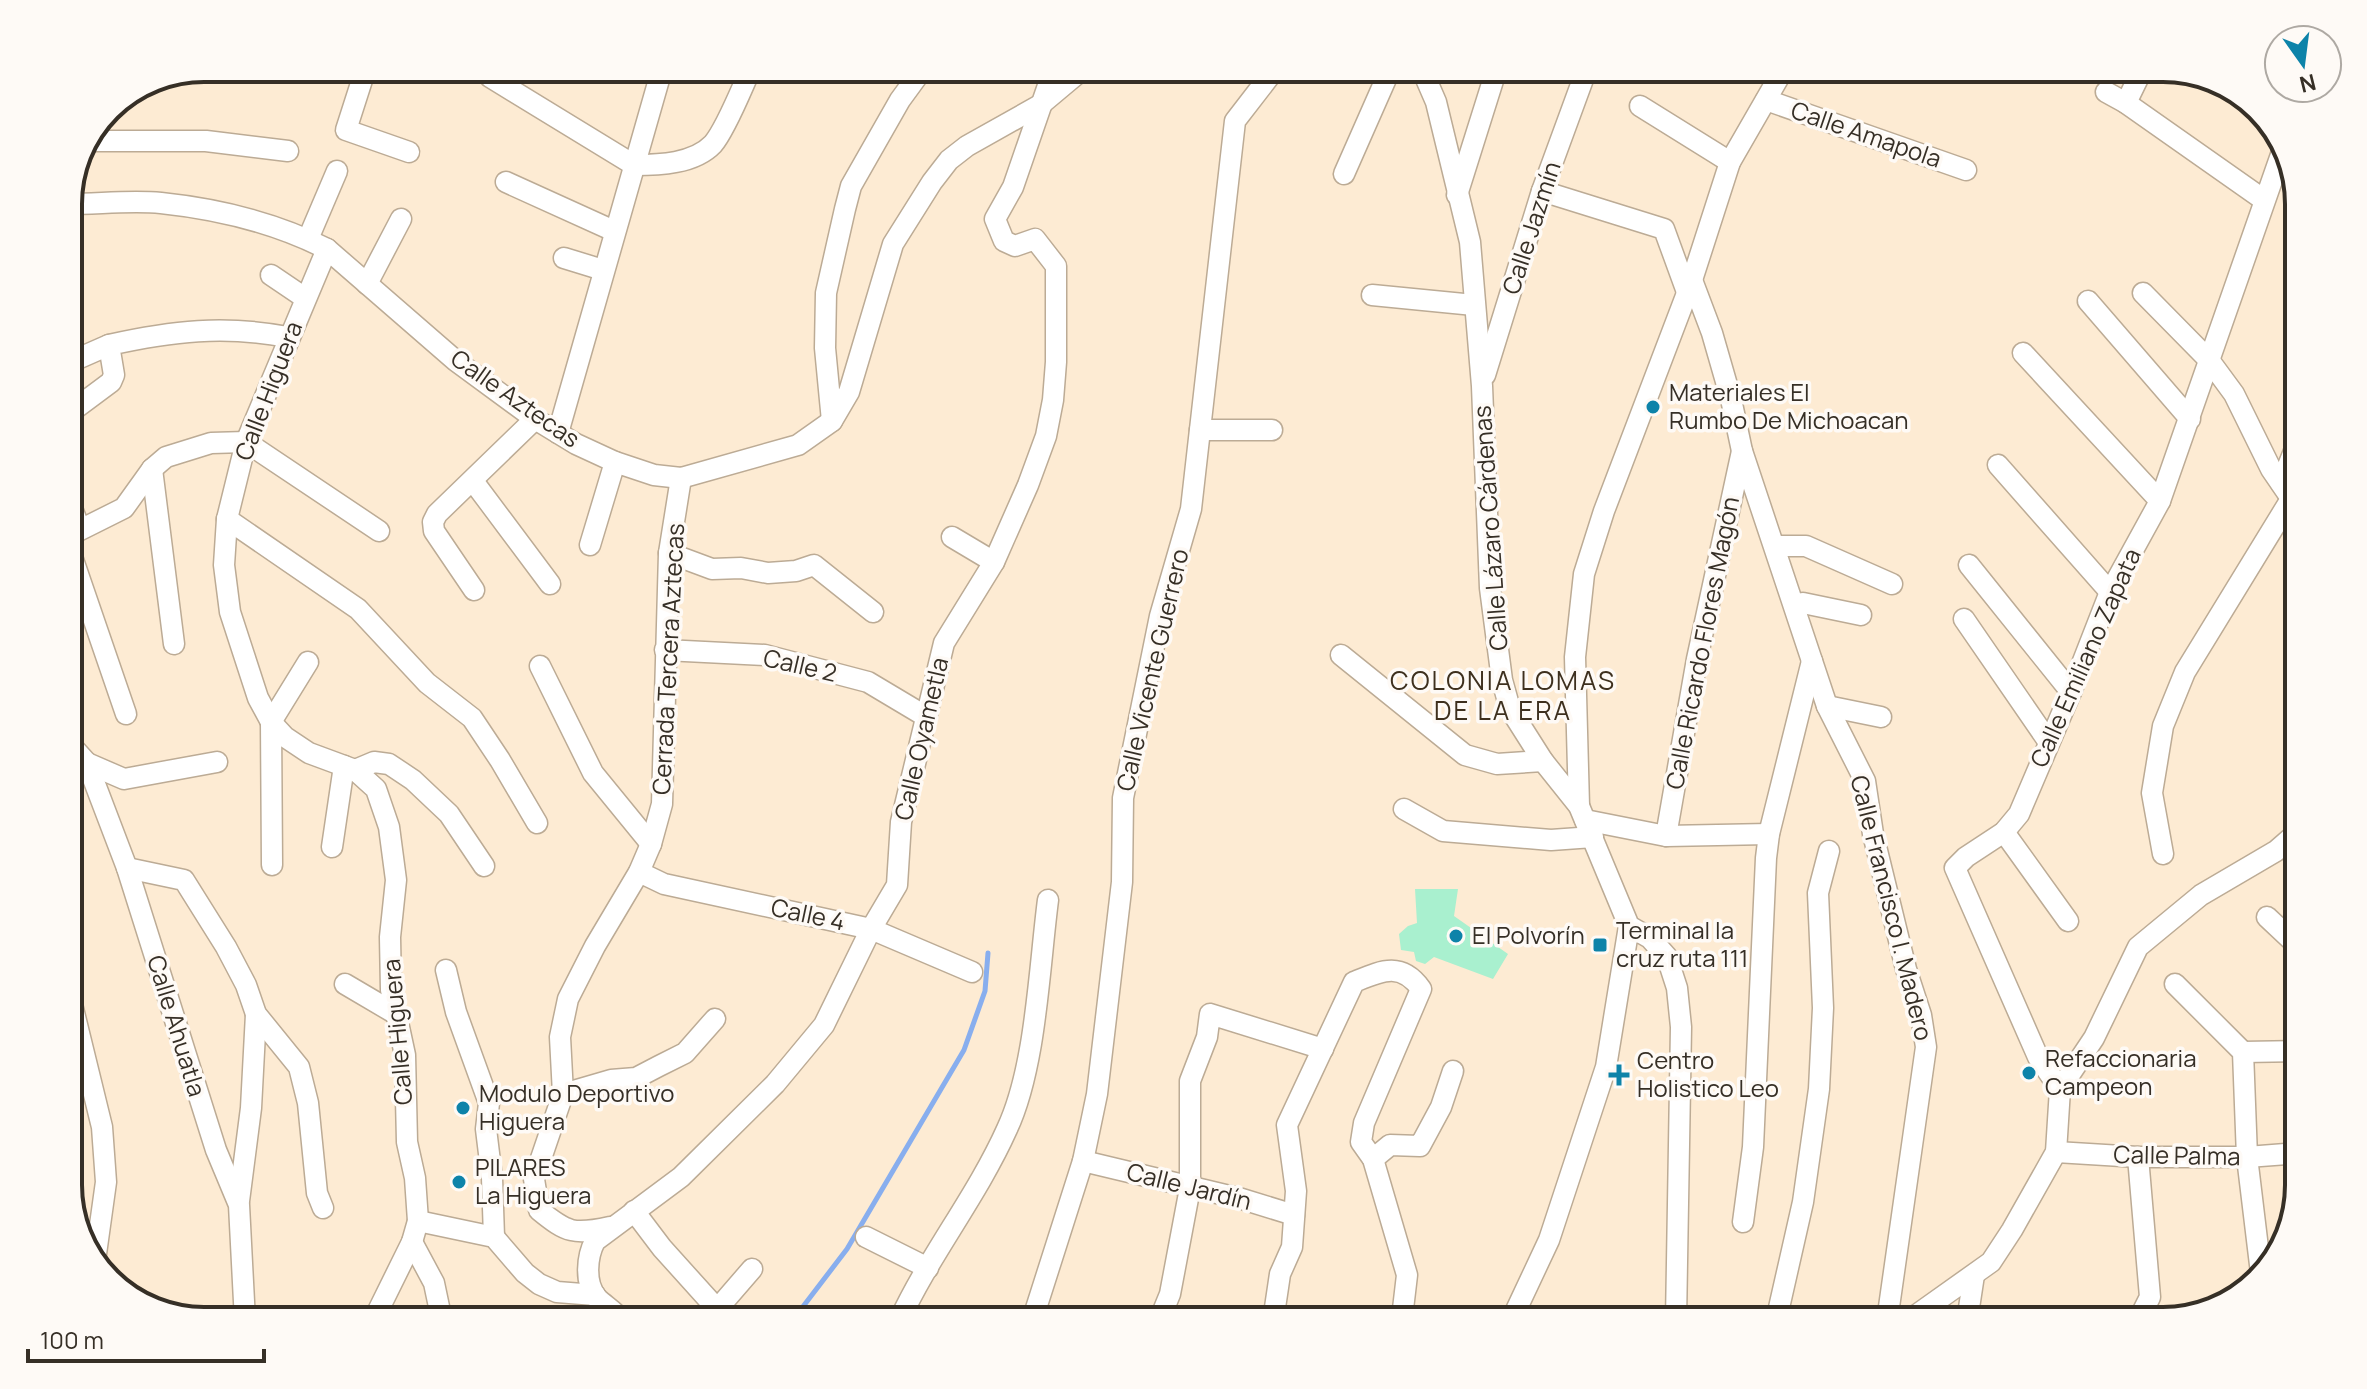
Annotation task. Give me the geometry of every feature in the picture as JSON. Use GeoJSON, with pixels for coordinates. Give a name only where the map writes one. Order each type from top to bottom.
{"type":"FeatureCollection","features":[{"type":"Feature","properties":{"kind":"street"},"geometry":{"type":"LineString","coordinates":[[361,82],[346,130],[350,134],[409,152]]}},
{"type":"Feature","properties":{"kind":"street"},"geometry":{"type":"LineString","coordinates":[[498,82],[634,165],[661,165],[690,158],[712,144],[744,82]]}},
{"type":"Feature","properties":{"kind":"street"},"geometry":{"type":"LineString","coordinates":[[558,433],[658,82]]}},
{"type":"Feature","properties":{"kind":"street"},"geometry":{"type":"LineString","coordinates":[[832,421],[825,348],[826,293],[845,209],[851,186],[913,82]]}},
{"type":"Feature","properties":{"kind":"street"},"geometry":{"type":"LineString","coordinates":[[1040,105],[1049,82]]}},
{"type":"Feature","properties":{"kind":"street","name":"Calle Aztecas"},"geometry":{"type":"LineString","coordinates":[[82,204],[159,203],[246,218],[308,239],[327,249],[456,361],[535,419],[615,462],[654,475],[681,478],[798,445],[832,421],[849,392],[893,244],[917,204],[949,160],[986,133],[1040,105],[1067,82]]}},
{"type":"Feature","properties":{"kind":"street","name":"Calle Vicente Guerrero"},"geometry":{"type":"LineString","coordinates":[[1036,1307],[1083,1161],[1097,1094],[1122,882],[1123,798],[1160,616],[1191,509],[1235,121],[1265,82]]}},
{"type":"Feature","properties":{"kind":"street"},"geometry":{"type":"LineString","coordinates":[[1344,174],[1385,82]]}},
{"type":"Feature","properties":{"kind":"street","name":"Calle Lázaro Cárdenas"},"geometry":{"type":"LineString","coordinates":[[1428,82],[1436,102],[1470,242],[1482,386],[1490,588],[1502,680],[1510,709],[1586,821],[1629,926]]}},
{"type":"Feature","properties":{"kind":"street"},"geometry":{"type":"LineString","coordinates":[[1457,195],[1493,82]]}},
{"type":"Feature","properties":{"kind":"street","name":"Calle Jazmín"},"geometry":{"type":"LineString","coordinates":[[1482,386],[1542,191],[1582,82]]}},
{"type":"Feature","properties":{"kind":"street"},"geometry":{"type":"LineString","coordinates":[[1586,821],[1575,657],[1584,574],[1604,511],[1690,286],[1730,162],[1776,82]]}},
{"type":"Feature","properties":{"kind":"street"},"geometry":{"type":"LineString","coordinates":[[2126,103],[2136,82]]}},
{"type":"Feature","properties":{"kind":"street"},"geometry":{"type":"LineString","coordinates":[[2106,92],[2264,200]]}},
{"type":"Feature","properties":{"kind":"street","name":"Calle Amapola"},"geometry":{"type":"LineString","coordinates":[[1766,100],[1966,170]]}},
{"type":"Feature","properties":{"kind":"street","name":"Calle Oyametla"},"geometry":{"type":"LineString","coordinates":[[595,1295],[587,1257],[595,1241],[681,1177],[785,1072],[824,1025],[871,929],[897,885],[901,822],[944,643],[994,562],[1042,449],[1053,400],[1056,266],[1035,239],[1015,246],[1004,241],[995,219],[1013,187],[1040,105]]}},
{"type":"Feature","properties":{"kind":"street"},"geometry":{"type":"LineString","coordinates":[[1640,106],[1730,162]]}},
{"type":"Feature","properties":{"kind":"street"},"geometry":{"type":"LineString","coordinates":[[100,141],[206,141],[288,151]]}},
{"type":"Feature","properties":{"kind":"street","name":"Calle Emiliano Zapata"},"geometry":{"type":"LineString","coordinates":[[2060,1089],[2038,1057],[1955,868],[2004,832],[2019,814],[2110,592],[2160,501],[2278,164]]}},
{"type":"Feature","properties":{"kind":"street"},"geometry":{"type":"LineString","coordinates":[[308,239],[337,171]]}},
{"type":"Feature","properties":{"kind":"street"},"geometry":{"type":"LineString","coordinates":[[506,182],[614,231]]}},
{"type":"Feature","properties":{"kind":"street","name":"Calle Francisco I. Madero"},"geometry":{"type":"LineString","coordinates":[[1542,191],[1664,229],[1712,333],[1742,451],[1827,706],[1865,781],[1873,834],[1906,969],[1921,1015],[1926,1047],[1889,1307]]}},
{"type":"Feature","properties":{"kind":"street"},"geometry":{"type":"LineString","coordinates":[[367,284],[401,219]]}},
{"type":"Feature","properties":{"kind":"street","name":"Calle Higuera"},"geometry":{"type":"LineString","coordinates":[[327,249],[246,442],[227,519],[224,565],[230,612],[258,698],[271,722],[285,737],[309,753],[350,768],[376,789],[389,827],[396,880],[390,937],[391,990],[405,1055],[407,1142],[415,1178],[418,1221],[412,1242],[380,1307]]}},
{"type":"Feature","properties":{"kind":"street"},"geometry":{"type":"LineString","coordinates":[[564,258],[603,270]]}},
{"type":"Feature","properties":{"kind":"street"},"geometry":{"type":"LineString","coordinates":[[271,275],[305,298]]}},
{"type":"Feature","properties":{"kind":"street"},"geometry":{"type":"LineString","coordinates":[[2143,293],[2209,360],[2234,394],[2251,433],[2285,490]]}},
{"type":"Feature","properties":{"kind":"street"},"geometry":{"type":"LineString","coordinates":[[1372,295],[1474,305]]}},
{"type":"Feature","properties":{"kind":"street"},"geometry":{"type":"LineString","coordinates":[[2088,301],[2190,419]]}},
{"type":"Feature","properties":{"kind":"street"},"geometry":{"type":"LineString","coordinates":[[82,357],[109,345],[163,333],[227,329],[288,337]]}},
{"type":"Feature","properties":{"kind":"street"},"geometry":{"type":"LineString","coordinates":[[82,404],[111,382],[114,375],[109,345]]}},
{"type":"Feature","properties":{"kind":"street"},"geometry":{"type":"LineString","coordinates":[[2023,353],[2160,501]]}},
{"type":"Feature","properties":{"kind":"street"},"geometry":{"type":"LineString","coordinates":[[474,590],[434,531],[433,522],[437,514],[535,419]]}},
{"type":"Feature","properties":{"kind":"street"},"geometry":{"type":"LineString","coordinates":[[1200,430],[1272,430]]}},
{"type":"Feature","properties":{"kind":"street"},"geometry":{"type":"LineString","coordinates":[[82,531],[124,508],[152,469],[166,457],[211,443],[246,442],[379,531]]}},
{"type":"Feature","properties":{"kind":"street","name":"Calle Ricardo Flores Magón"},"geometry":{"type":"LineString","coordinates":[[1666,836],[1697,659],[1742,451]]}},
{"type":"Feature","properties":{"kind":"street"},"geometry":{"type":"LineString","coordinates":[[590,545],[615,462]]}},
{"type":"Feature","properties":{"kind":"street"},"geometry":{"type":"LineString","coordinates":[[1998,465],[2110,592]]}},
{"type":"Feature","properties":{"kind":"street"},"geometry":{"type":"LineString","coordinates":[[152,469],[174,644]]}},
{"type":"Feature","properties":{"kind":"street","name":"Cerrada Tercera Aztecas"},"geometry":{"type":"LineString","coordinates":[[613,1227],[577,1233],[556,1224],[539,1210],[534,1179],[563,1094],[560,1037],[568,999],[639,872],[662,804],[669,553],[681,478]]}},
{"type":"Feature","properties":{"kind":"street"},"geometry":{"type":"LineString","coordinates":[[473,481],[550,584]]}},
{"type":"Feature","properties":{"kind":"street"},"geometry":{"type":"LineString","coordinates":[[2163,854],[2152,793],[2163,726],[2185,672],[2285,506]]}},
{"type":"Feature","properties":{"kind":"street"},"geometry":{"type":"LineString","coordinates":[[227,519],[358,609],[427,683],[472,718],[537,823]]}},
{"type":"Feature","properties":{"kind":"street"},"geometry":{"type":"LineString","coordinates":[[952,537],[994,562]]}},
{"type":"Feature","properties":{"kind":"street"},"geometry":{"type":"LineString","coordinates":[[1775,546],[1806,546],[1892,584]]}},
{"type":"Feature","properties":{"kind":"street"},"geometry":{"type":"LineString","coordinates":[[669,553],[712,569],[741,568],[768,573],[796,571],[814,565],[873,612]]}},
{"type":"Feature","properties":{"kind":"street"},"geometry":{"type":"LineString","coordinates":[[1969,565],[2071,692]]}},
{"type":"Feature","properties":{"kind":"street"},"geometry":{"type":"LineString","coordinates":[[82,570],[126,714]]}},
{"type":"Feature","properties":{"kind":"street"},"geometry":{"type":"LineString","coordinates":[[1795,607],[1803,603],[1861,615]]}},
{"type":"Feature","properties":{"kind":"street"},"geometry":{"type":"LineString","coordinates":[[1964,619],[2048,741]]}},
{"type":"Feature","properties":{"kind":"street","name":"Calle 2"},"geometry":{"type":"LineString","coordinates":[[665,650],[765,655],[868,682],[925,716]]}},
{"type":"Feature","properties":{"kind":"street"},"geometry":{"type":"LineString","coordinates":[[1341,655],[1465,755],[1497,764],[1543,761]]}},
{"type":"Feature","properties":{"kind":"street"},"geometry":{"type":"LineString","coordinates":[[1743,1222],[1753,1147],[1766,858],[1769,834],[1812,661]]}},
{"type":"Feature","properties":{"kind":"street"},"geometry":{"type":"LineString","coordinates":[[272,865],[271,722],[308,662]]}},
{"type":"Feature","properties":{"kind":"street"},"geometry":{"type":"LineString","coordinates":[[540,666],[593,773],[651,844]]}},
{"type":"Feature","properties":{"kind":"street"},"geometry":{"type":"LineString","coordinates":[[1827,706],[1881,717]]}},
{"type":"Feature","properties":{"kind":"street","name":"Calle Ahuatla"},"geometry":{"type":"LineString","coordinates":[[82,757],[87,763],[127,868],[198,1096],[239,1205],[244,1307]]}},
{"type":"Feature","properties":{"kind":"street"},"geometry":{"type":"LineString","coordinates":[[87,763],[124,779],[217,762]]}},
{"type":"Feature","properties":{"kind":"street"},"geometry":{"type":"LineString","coordinates":[[332,847],[350,768],[374,762],[389,764],[413,780],[449,814],[484,866]]}},
{"type":"Feature","properties":{"kind":"street"},"geometry":{"type":"LineString","coordinates":[[1404,809],[1443,831],[1551,840],[1586,821],[1666,836],[1769,834]]}},
{"type":"Feature","properties":{"kind":"street"},"geometry":{"type":"LineString","coordinates":[[2004,832],[2068,921]]}},
{"type":"Feature","properties":{"kind":"street"},"geometry":{"type":"LineString","coordinates":[[1928,1307],[1991,1262],[2012,1230],[2056,1152],[2060,1089],[2094,1038],[2138,947],[2201,895],[2285,843]]}},
{"type":"Feature","properties":{"kind":"street"},"geometry":{"type":"LineString","coordinates":[[1779,1307],[1803,1202],[1819,1089],[1823,1008],[1818,893],[1829,851]]}},
{"type":"Feature","properties":{"kind":"street"},"geometry":{"type":"LineString","coordinates":[[127,868],[184,880],[226,947],[246,985],[256,1014],[299,1067],[308,1103],[317,1193],[323,1208]]}},
{"type":"Feature","properties":{"kind":"street","name":"Calle 4"},"geometry":{"type":"LineString","coordinates":[[639,872],[664,884],[871,929],[972,972]]}},
{"type":"Feature","properties":{"kind":"street"},"geometry":{"type":"LineString","coordinates":[[907,1307],[970,1201],[1009,1126],[1028,1061],[1048,900]]}},
{"type":"Feature","properties":{"kind":"street"},"geometry":{"type":"LineString","coordinates":[[2267,917],[2285,934]]}},
{"type":"Feature","properties":{"kind":"street"},"geometry":{"type":"LineString","coordinates":[[1518,1307],[1549,1240],[1606,1067],[1629,926],[1650,938],[1667,957],[1677,988],[1681,1027],[1676,1307]]}},
{"type":"Feature","properties":{"kind":"street"},"geometry":{"type":"LineString","coordinates":[[446,970],[456,1012],[489,1103],[486,1129],[494,1237],[517,1265],[539,1284],[557,1292],[595,1295],[607,1307]]}},
{"type":"Feature","properties":{"kind":"street"},"geometry":{"type":"LineString","coordinates":[[1275,1307],[1280,1274],[1292,1247],[1296,1191],[1287,1125],[1354,982],[1394,970],[1412,977],[1421,989],[1364,1123],[1361,1142],[1373,1159],[1407,1275],[1401,1307]]}},
{"type":"Feature","properties":{"kind":"street"},"geometry":{"type":"LineString","coordinates":[[345,984],[396,1014]]}},
{"type":"Feature","properties":{"kind":"street"},"geometry":{"type":"LineString","coordinates":[[2175,984],[2243,1052],[2247,1157],[2259,1260]]}},
{"type":"Feature","properties":{"kind":"street"},"geometry":{"type":"LineString","coordinates":[[239,1205],[251,1108],[256,1014]]}},
{"type":"Feature","properties":{"kind":"street"},"geometry":{"type":"LineString","coordinates":[[1165,1307],[1170,1294],[1190,1188],[1190,1081],[1207,1037],[1210,1014],[1323,1049]]}},
{"type":"Feature","properties":{"kind":"street"},"geometry":{"type":"LineString","coordinates":[[563,1094],[611,1080],[636,1078],[685,1053],[715,1019]]}},
{"type":"Feature","properties":{"kind":"street"},"geometry":{"type":"LineString","coordinates":[[82,1045],[102,1127],[106,1182],[97,1244]]}},
{"type":"Feature","properties":{"kind":"street"},"geometry":{"type":"LineString","coordinates":[[2243,1052],[2285,1051]]}},
{"type":"Feature","properties":{"kind":"street"},"geometry":{"type":"LineString","coordinates":[[1373,1159],[1390,1145],[1420,1146],[1441,1107],[1453,1071]]}},
{"type":"Feature","properties":{"kind":"street","name":"Calle Palma"},"geometry":{"type":"LineString","coordinates":[[2056,1152],[2138,1157],[2285,1154]]}},
{"type":"Feature","properties":{"kind":"street"},"geometry":{"type":"LineString","coordinates":[[2138,1157],[2150,1297],[2145,1307]]}},
{"type":"Feature","properties":{"kind":"street","name":"Calle Jardín"},"geometry":{"type":"LineString","coordinates":[[1083,1161],[1242,1199],[1294,1215]]}},
{"type":"Feature","properties":{"kind":"street"},"geometry":{"type":"LineString","coordinates":[[634,1211],[706,1307]]}},
{"type":"Feature","properties":{"kind":"street"},"geometry":{"type":"LineString","coordinates":[[418,1221],[494,1237]]}},
{"type":"Feature","properties":{"kind":"street"},"geometry":{"type":"LineString","coordinates":[[866,1237],[928,1268]]}},
{"type":"Feature","properties":{"kind":"street"},"geometry":{"type":"LineString","coordinates":[[412,1242],[434,1283],[439,1307]]}},
{"type":"Feature","properties":{"kind":"street"},"geometry":{"type":"LineString","coordinates":[[719,1307],[752,1269]]}},
{"type":"Feature","properties":{"kind":"street"},"geometry":{"type":"LineString","coordinates":[[1969,1307],[1974,1275]]}},
{"type":"Feature","properties":{"kind":"green space","name":"El Polvorín"},"geometry":{"type":"Polygon","coordinates":[[[1415,889],[1458,889],[1454,916],[1508,954],[1493,979],[1434,957],[1425,964],[1416,961],[1414,952],[1401,950],[1399,934],[1417,923],[1415,889]]]}},
{"type":"Feature","properties":{"kind":"waterway"},"geometry":{"type":"LineString","coordinates":[[803,1307],[847,1249],[964,1050],[985,991],[988,953]]}},
{"type":"Feature","properties":{"kind":"place","name":"Materiales El Rumbo De Michoacan"},"geometry":{"type":"Point","coordinates":[1653,407]}},
{"type":"Feature","properties":{"kind":"place","name":"El Polvorín"},"geometry":{"type":"Point","coordinates":[1456,936]}},
{"type":"Feature","properties":{"kind":"place","name":"Terminal la cruz ruta 111"},"geometry":{"type":"Point","coordinates":[1600,945]}},
{"type":"Feature","properties":{"kind":"place","name":"Refaccionaria Campeon"},"geometry":{"type":"Point","coordinates":[2029,1073]}},
{"type":"Feature","properties":{"kind":"place","name":"Centro Holistico Leo"},"geometry":{"type":"Point","coordinates":[1619,1075]}},
{"type":"Feature","properties":{"kind":"place","name":"Modulo Deportivo Higuera"},"geometry":{"type":"Point","coordinates":[463,1108]}},
{"type":"Feature","properties":{"kind":"place","name":"PILARES La Higuera"},"geometry":{"type":"Point","coordinates":[459,1182]}},
{"type":"Feature","properties":{"kind":"district","name":"COLONIA LOMAS DE LA ERA"},"geometry":{"type":"Point","coordinates":[1503,696]}}]}
